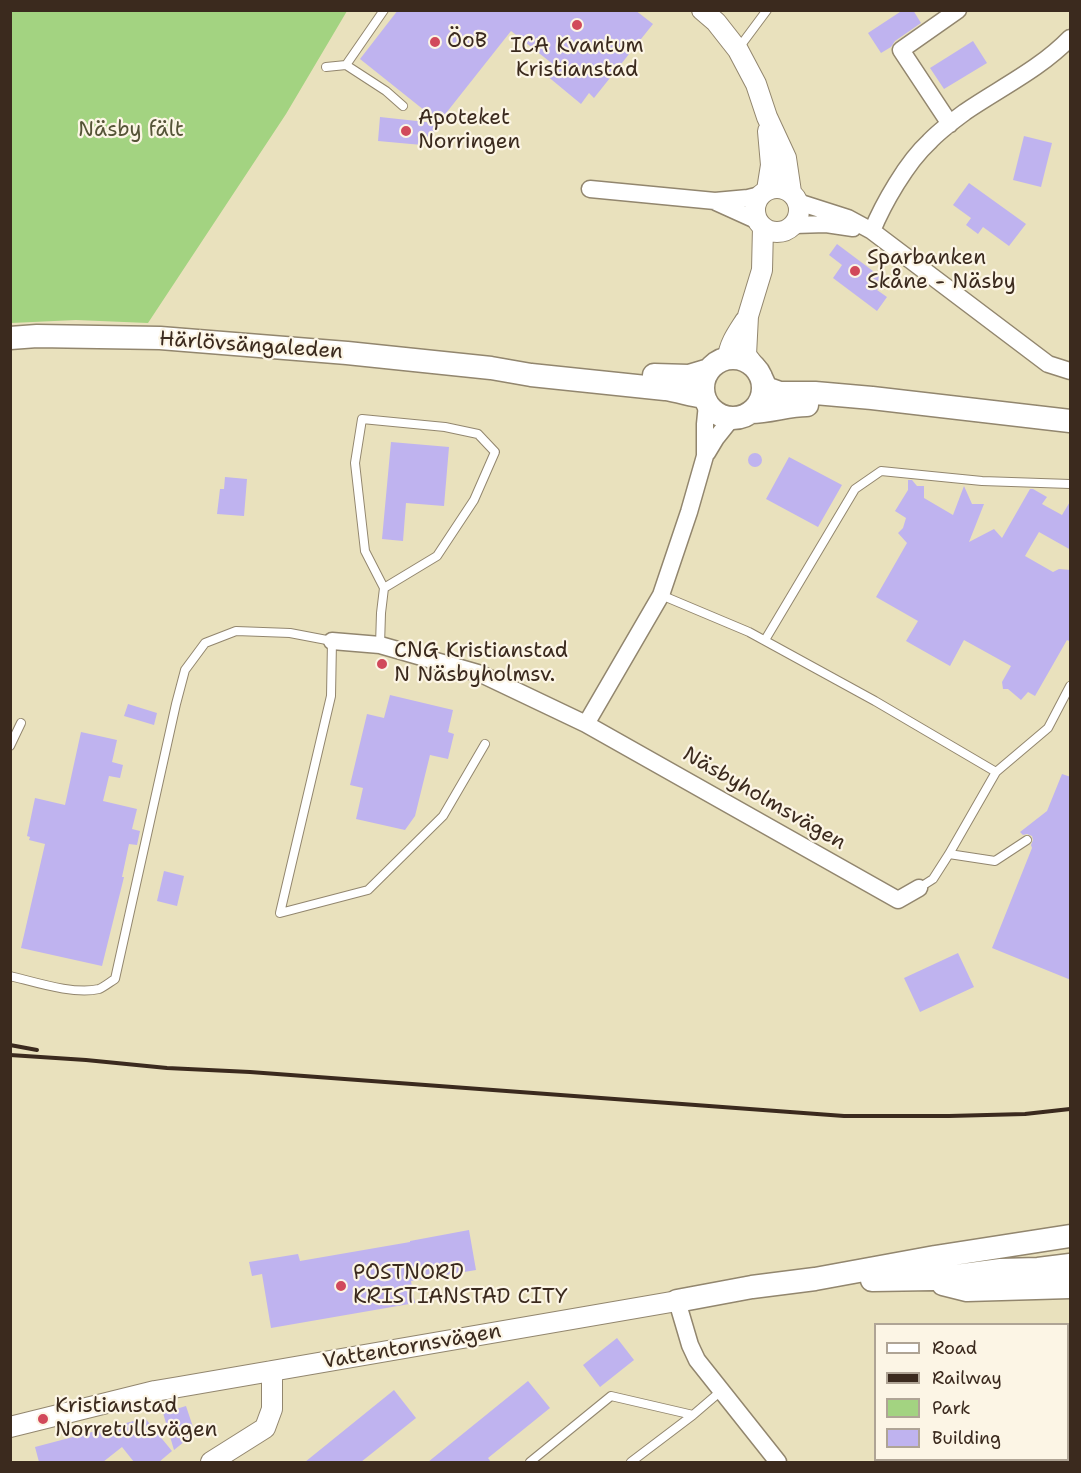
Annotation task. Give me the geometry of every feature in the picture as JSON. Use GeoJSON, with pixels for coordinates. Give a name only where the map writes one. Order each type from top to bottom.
{"type":"FeatureCollection","features":[{"type":"Feature","properties":{"kind":"main road","name":"Härlövsängaleden"},"geometry":{"type":"LineString","coordinates":[[10,338],[37,336],[160,338],[347,353],[665,389],[680,391],[706,400]]}},
{"type":"Feature","properties":{"kind":"main road"},"geometry":{"type":"LineString","coordinates":[[980,411],[891,412],[801,405],[722,416],[714,411],[706,400],[703,387],[704,378],[714,364],[728,358],[739,358],[748,362],[758,372],[766,388],[780,393],[815,393],[980,411],[1071,421]]}},
{"type":"Feature","properties":{"kind":"main road","name":"Härlövsängaleden"},"geometry":{"type":"LineString","coordinates":[[491,368],[530,365],[663,376],[689,376],[709,370]]}},
{"type":"Feature","properties":{"kind":"main road"},"geometry":{"type":"LineString","coordinates":[[741,415],[758,404],[762,395],[763,385],[758,372]]}},
{"type":"Feature","properties":{"kind":"main road"},"geometry":{"type":"LineString","coordinates":[[1071,1236],[934,1268],[942,1284],[967,1290],[1071,1287]]}},
{"type":"Feature","properties":{"kind":"main road","name":"Vattentornsvägen"},"geometry":{"type":"LineString","coordinates":[[677,1301],[752,1287],[961,1264],[1001,1270],[1071,1265]]}},
{"type":"Feature","properties":{"kind":"street"},"geometry":{"type":"LineString","coordinates":[[702,10],[716,22],[738,50],[756,84],[767,117],[786,158],[799,214],[762,270],[748,316],[735,338],[728,358]]}},
{"type":"Feature","properties":{"kind":"street"},"geometry":{"type":"LineString","coordinates":[[950,124],[901,50],[958,10]]}},
{"type":"Feature","properties":{"kind":"street"},"geometry":{"type":"LineString","coordinates":[[872,231],[879,214],[910,164],[928,142],[963,113],[1069,43]]}},
{"type":"Feature","properties":{"kind":"street"},"geometry":{"type":"LineString","coordinates":[[762,270],[760,224],[755,215],[755,208],[764,193],[771,165],[767,117]]}},
{"type":"Feature","properties":{"kind":"street"},"geometry":{"type":"LineString","coordinates":[[590,189],[715,201],[748,198],[779,188],[794,197],[848,218],[872,231],[1048,364],[1071,370]]}},
{"type":"Feature","properties":{"kind":"street"},"geometry":{"type":"LineString","coordinates":[[715,201],[770,231],[779,232],[790,227],[826,224],[872,231]]}},
{"type":"Feature","properties":{"kind":"street"},"geometry":{"type":"LineString","coordinates":[[748,316],[746,356],[758,372]]}},
{"type":"Feature","properties":{"kind":"street"},"geometry":{"type":"LineString","coordinates":[[705,456],[706,400]]}},
{"type":"Feature","properties":{"kind":"street"},"geometry":{"type":"LineString","coordinates":[[586,724],[661,595],[705,456],[716,438],[741,415]]}},
{"type":"Feature","properties":{"kind":"street","name":"Näsbyholmsvägen"},"geometry":{"type":"LineString","coordinates":[[332,641],[380,645],[481,674],[586,724],[898,900],[919,888]]}},
{"type":"Feature","properties":{"kind":"street"},"geometry":{"type":"LineString","coordinates":[[677,1301],[690,1345],[697,1360],[778,1462]]}},
{"type":"Feature","properties":{"kind":"street","name":"Vattentornsvägen"},"geometry":{"type":"LineString","coordinates":[[10,1427],[155,1391],[677,1301]]}},
{"type":"Feature","properties":{"kind":"street"},"geometry":{"type":"LineString","coordinates":[[211,1462],[265,1428],[272,1409],[272,1371]]}},
{"type":"Feature","properties":{"kind":"lane"},"geometry":{"type":"LineString","coordinates":[[346,64],[384,10]]}},
{"type":"Feature","properties":{"kind":"lane"},"geometry":{"type":"LineString","coordinates":[[738,50],[767,10]]}},
{"type":"Feature","properties":{"kind":"lane"},"geometry":{"type":"LineString","coordinates":[[326,67],[346,64],[404,106]]}},
{"type":"Feature","properties":{"kind":"lane"},"geometry":{"type":"LineString","coordinates":[[380,645],[384,588],[365,551],[355,463],[362,419],[445,427],[478,434],[495,453],[474,500],[437,556],[384,588]]}},
{"type":"Feature","properties":{"kind":"lane"},"geometry":{"type":"LineString","coordinates":[[765,640],[855,489],[881,471],[982,482],[1071,484]]}},
{"type":"Feature","properties":{"kind":"lane"},"geometry":{"type":"LineString","coordinates":[[661,595],[765,640],[996,772]]}},
{"type":"Feature","properties":{"kind":"lane"},"geometry":{"type":"LineString","coordinates":[[10,976],[44,985],[77,990],[100,988],[115,979],[185,670],[205,643],[236,632],[290,633],[332,641],[331,696],[280,913],[368,890],[443,816],[484,744]]}},
{"type":"Feature","properties":{"kind":"lane"},"geometry":{"type":"LineString","coordinates":[[919,888],[933,879],[949,855],[996,772],[1048,728],[1071,686]]}},
{"type":"Feature","properties":{"kind":"lane"},"geometry":{"type":"LineString","coordinates":[[10,746],[21,723]]}},
{"type":"Feature","properties":{"kind":"lane"},"geometry":{"type":"LineString","coordinates":[[949,855],[995,861],[1027,840]]}},
{"type":"Feature","properties":{"kind":"lane"},"geometry":{"type":"LineString","coordinates":[[631,1462],[721,1391]]}},
{"type":"Feature","properties":{"kind":"lane"},"geometry":{"type":"LineString","coordinates":[[530,1462],[611,1396],[693,1415]]}},
{"type":"Feature","properties":{"kind":"green space","name":"Näsby fält"},"geometry":{"type":"Polygon","coordinates":[[[11,10],[347,11],[286,114],[148,323],[76,320],[11,323],[11,10]]]}},
{"type":"Feature","properties":{"kind":"building"},"geometry":{"type":"Polygon","coordinates":[[[398,10],[635,10],[653,24],[594,98],[589,93],[581,104],[546,75],[554,65],[511,31],[439,122],[360,59],[398,10]]]}},
{"type":"Feature","properties":{"kind":"building"},"geometry":{"type":"Polygon","coordinates":[[[903,10],[913,10],[921,23],[881,53],[868,33],[903,10]]]}},
{"type":"Feature","properties":{"kind":"building"},"geometry":{"type":"Polygon","coordinates":[[[973,41],[987,63],[944,89],[930,68],[973,41]]]}},
{"type":"Feature","properties":{"kind":"building"},"geometry":{"type":"Polygon","coordinates":[[[380,117],[435,123],[433,146],[378,141],[380,117]]]}},
{"type":"Feature","properties":{"kind":"building"},"geometry":{"type":"Polygon","coordinates":[[[1024,136],[1052,143],[1041,187],[1013,180],[1024,136]]]}},
{"type":"Feature","properties":{"kind":"building"},"geometry":{"type":"Polygon","coordinates":[[[969,183],[1026,224],[1009,246],[983,227],[978,234],[966,225],[971,218],[953,205],[969,183]]]}},
{"type":"Feature","properties":{"kind":"building","name":"Sparbanken Skåne - Näsby"},"geometry":{"type":"Polygon","coordinates":[[[837,244],[885,280],[877,290],[887,297],[877,311],[833,278],[842,265],[829,255],[837,244]]]}},
{"type":"Feature","properties":{"kind":"building"},"geometry":{"type":"Polygon","coordinates":[[[391,442],[449,447],[444,506],[406,503],[403,541],[382,539],[391,442]]]}},
{"type":"Feature","properties":{"kind":"building"},"geometry":{"type":"Polygon","coordinates":[[[755,453],[760,455],[762,460],[760,465],[755,467],[750,465],[748,460],[750,455],[755,453]]]}},
{"type":"Feature","properties":{"kind":"building"},"geometry":{"type":"Polygon","coordinates":[[[789,457],[842,485],[818,527],[766,499],[789,457]]]}},
{"type":"Feature","properties":{"kind":"building"},"geometry":{"type":"Polygon","coordinates":[[[225,477],[247,479],[244,516],[217,514],[220,489],[224,489],[225,477]]]}},
{"type":"Feature","properties":{"kind":"building"},"geometry":{"type":"Polygon","coordinates":[[[908,480],[912,480],[917,486],[924,486],[924,498],[953,515],[964,486],[972,504],[984,504],[969,542],[994,529],[1002,538],[1030,489],[1047,497],[1042,504],[1062,515],[1071,500],[1071,550],[1039,532],[1025,556],[1053,572],[1059,569],[1071,570],[1071,642],[1067,640],[1035,696],[1028,692],[1021,700],[1008,689],[1003,689],[1002,682],[1011,666],[964,640],[950,666],[906,641],[918,621],[876,597],[907,543],[898,533],[903,528],[906,518],[895,511],[908,490],[908,480]]]}},
{"type":"Feature","properties":{"kind":"building"},"geometry":{"type":"Polygon","coordinates":[[[390,695],[453,710],[448,732],[454,734],[448,759],[430,755],[415,816],[405,830],[356,819],[363,788],[350,785],[367,714],[384,718],[390,695]]]}},
{"type":"Feature","properties":{"kind":"building"},"geometry":{"type":"Polygon","coordinates":[[[128,704],[157,713],[154,725],[124,716],[128,704]]]}},
{"type":"Feature","properties":{"kind":"building"},"geometry":{"type":"Polygon","coordinates":[[[81,732],[117,740],[112,762],[123,765],[120,778],[109,776],[103,801],[137,809],[132,829],[140,831],[137,845],[129,844],[122,877],[124,877],[102,966],[21,948],[45,844],[29,840],[30,837],[27,836],[35,798],[65,805],[81,732]]]}},
{"type":"Feature","properties":{"kind":"building"},"geometry":{"type":"Polygon","coordinates":[[[1062,774],[1071,777],[1071,980],[992,948],[1032,848],[1032,836],[1023,835],[1020,832],[1047,811],[1062,774]]]}},
{"type":"Feature","properties":{"kind":"building"},"geometry":{"type":"Polygon","coordinates":[[[164,871],[184,876],[177,906],[157,901],[164,871]]]}},
{"type":"Feature","properties":{"kind":"building"},"geometry":{"type":"Polygon","coordinates":[[[958,953],[974,987],[920,1012],[904,978],[958,953]]]}},
{"type":"Feature","properties":{"kind":"building"},"geometry":{"type":"Polygon","coordinates":[[[469,1230],[476,1270],[411,1281],[415,1303],[271,1328],[262,1274],[252,1276],[249,1262],[298,1254],[300,1261],[469,1230]]]}},
{"type":"Feature","properties":{"kind":"building"},"geometry":{"type":"Polygon","coordinates":[[[617,1338],[634,1360],[600,1387],[583,1365],[617,1338]]]}},
{"type":"Feature","properties":{"kind":"building"},"geometry":{"type":"Polygon","coordinates":[[[528,1381],[550,1408],[488,1458],[491,1462],[428,1462],[528,1381]]]}},
{"type":"Feature","properties":{"kind":"building"},"geometry":{"type":"Polygon","coordinates":[[[394,1390],[416,1418],[361,1462],[305,1462],[394,1390]]]}},
{"type":"Feature","properties":{"kind":"building"},"geometry":{"type":"Polygon","coordinates":[[[186,1406],[195,1433],[174,1450],[163,1413],[186,1406]]]}},
{"type":"Feature","properties":{"kind":"building"},"geometry":{"type":"Polygon","coordinates":[[[145,1418],[172,1451],[159,1462],[134,1462],[122,1447],[103,1462],[39,1462],[35,1447],[145,1418]]]}},
{"type":"Feature","properties":{"kind":"railway"},"geometry":{"type":"LineString","coordinates":[[10,1045],[37,1050]]}},
{"type":"Feature","properties":{"kind":"railway"},"geometry":{"type":"LineString","coordinates":[[10,1055],[844,1116],[1025,1114],[1070,1109]]}},
{"type":"Feature","properties":{"kind":"place","name":"ICA Kvantum Kristianstad"},"geometry":{"type":"Point","coordinates":[577,25]}},
{"type":"Feature","properties":{"kind":"place","name":"ÖoB"},"geometry":{"type":"Point","coordinates":[435,42]}},
{"type":"Feature","properties":{"kind":"place","name":"Apoteket Norringen"},"geometry":{"type":"Point","coordinates":[406,131]}},
{"type":"Feature","properties":{"kind":"place","name":"Sparbanken Skåne - Näsby"},"geometry":{"type":"Point","coordinates":[855,271]}},
{"type":"Feature","properties":{"kind":"place","name":"CNG Kristianstad N Näsbyholmsv."},"geometry":{"type":"Point","coordinates":[382,664]}},
{"type":"Feature","properties":{"kind":"place","name":"POSTNORD KRISTIANSTAD CITY"},"geometry":{"type":"Point","coordinates":[341,1286]}},
{"type":"Feature","properties":{"kind":"place","name":"Kristianstad Norretullsvägen"},"geometry":{"type":"Point","coordinates":[43,1419]}}]}
